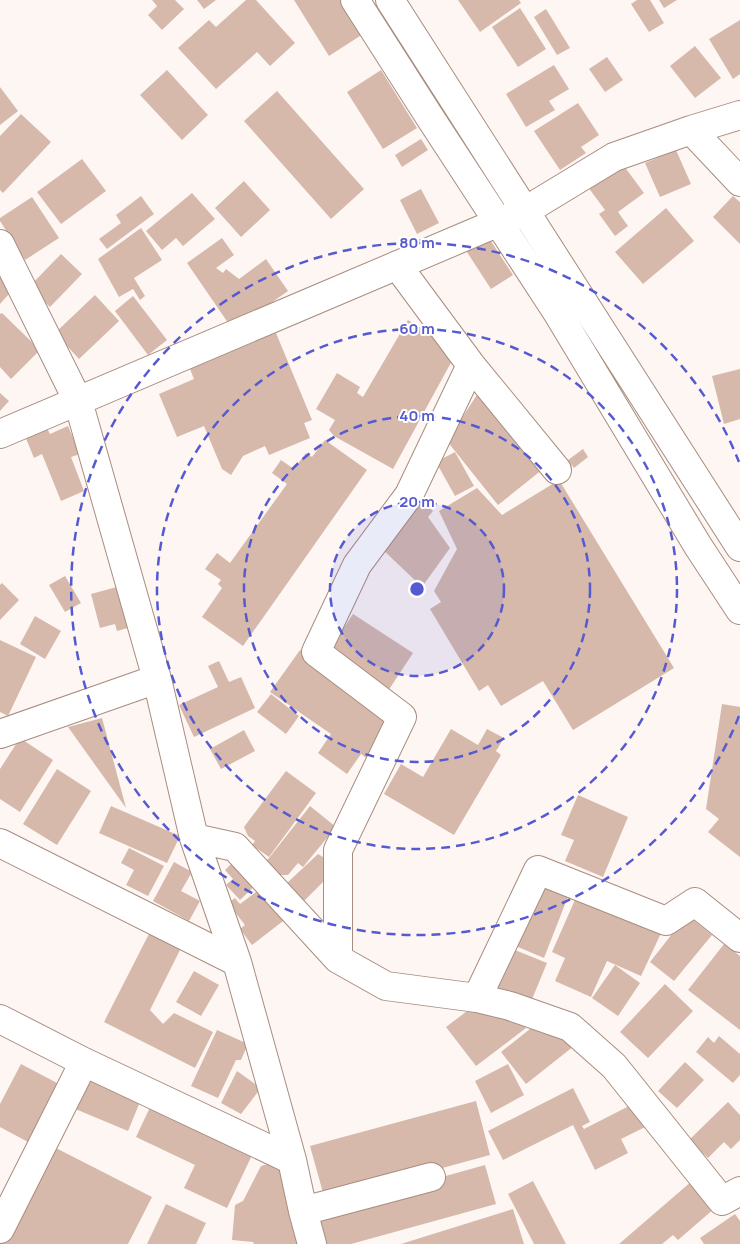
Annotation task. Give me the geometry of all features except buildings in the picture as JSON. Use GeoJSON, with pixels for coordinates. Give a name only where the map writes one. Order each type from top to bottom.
{"type":"FeatureCollection","features":[{"type":"Feature","properties":{"kind":"street"},"geometry":{"type":"LineString","coordinates":[[355,0],[557,312],[698,546],[740,610]]}},
{"type":"Feature","properties":{"kind":"street"},"geometry":{"type":"LineString","coordinates":[[390,0],[740,548]]}},
{"type":"Feature","properties":{"kind":"street"},"geometry":{"type":"LineString","coordinates":[[0,434],[525,211],[614,157],[691,130],[740,116]]}},
{"type":"Feature","properties":{"kind":"street"},"geometry":{"type":"LineString","coordinates":[[691,130],[740,182]]}},
{"type":"Feature","properties":{"kind":"street"},"geometry":{"type":"LineString","coordinates":[[0,244],[78,401],[157,679],[194,838],[237,962],[292,1160],[312,1244]]}},
{"type":"Feature","properties":{"kind":"street"},"geometry":{"type":"LineString","coordinates":[[396,265],[471,365],[557,470]]}},
{"type":"Feature","properties":{"kind":"street"},"geometry":{"type":"LineString","coordinates":[[338,959],[338,850],[402,717],[316,652],[357,565],[409,495],[471,365]]}},
{"type":"Feature","properties":{"kind":"street"},"geometry":{"type":"LineString","coordinates":[[0,734],[157,679]]}},
{"type":"Feature","properties":{"kind":"street"},"geometry":{"type":"LineString","coordinates":[[194,838],[235,847],[338,959],[386,986],[477,998],[510,1006],[570,1027],[614,1066],[722,1201],[740,1191]]}},
{"type":"Feature","properties":{"kind":"street"},"geometry":{"type":"LineString","coordinates":[[0,843],[237,962]]}},
{"type":"Feature","properties":{"kind":"street"},"geometry":{"type":"LineString","coordinates":[[477,998],[538,870],[666,921],[695,902],[740,938]]}},
{"type":"Feature","properties":{"kind":"street"},"geometry":{"type":"LineString","coordinates":[[0,1019],[84,1062],[292,1160]]}},
{"type":"Feature","properties":{"kind":"street"},"geometry":{"type":"LineString","coordinates":[[0,1229],[84,1062]]}},
{"type":"Feature","properties":{"kind":"street"},"geometry":{"type":"LineString","coordinates":[[303,1211],[431,1177]]}}]}
